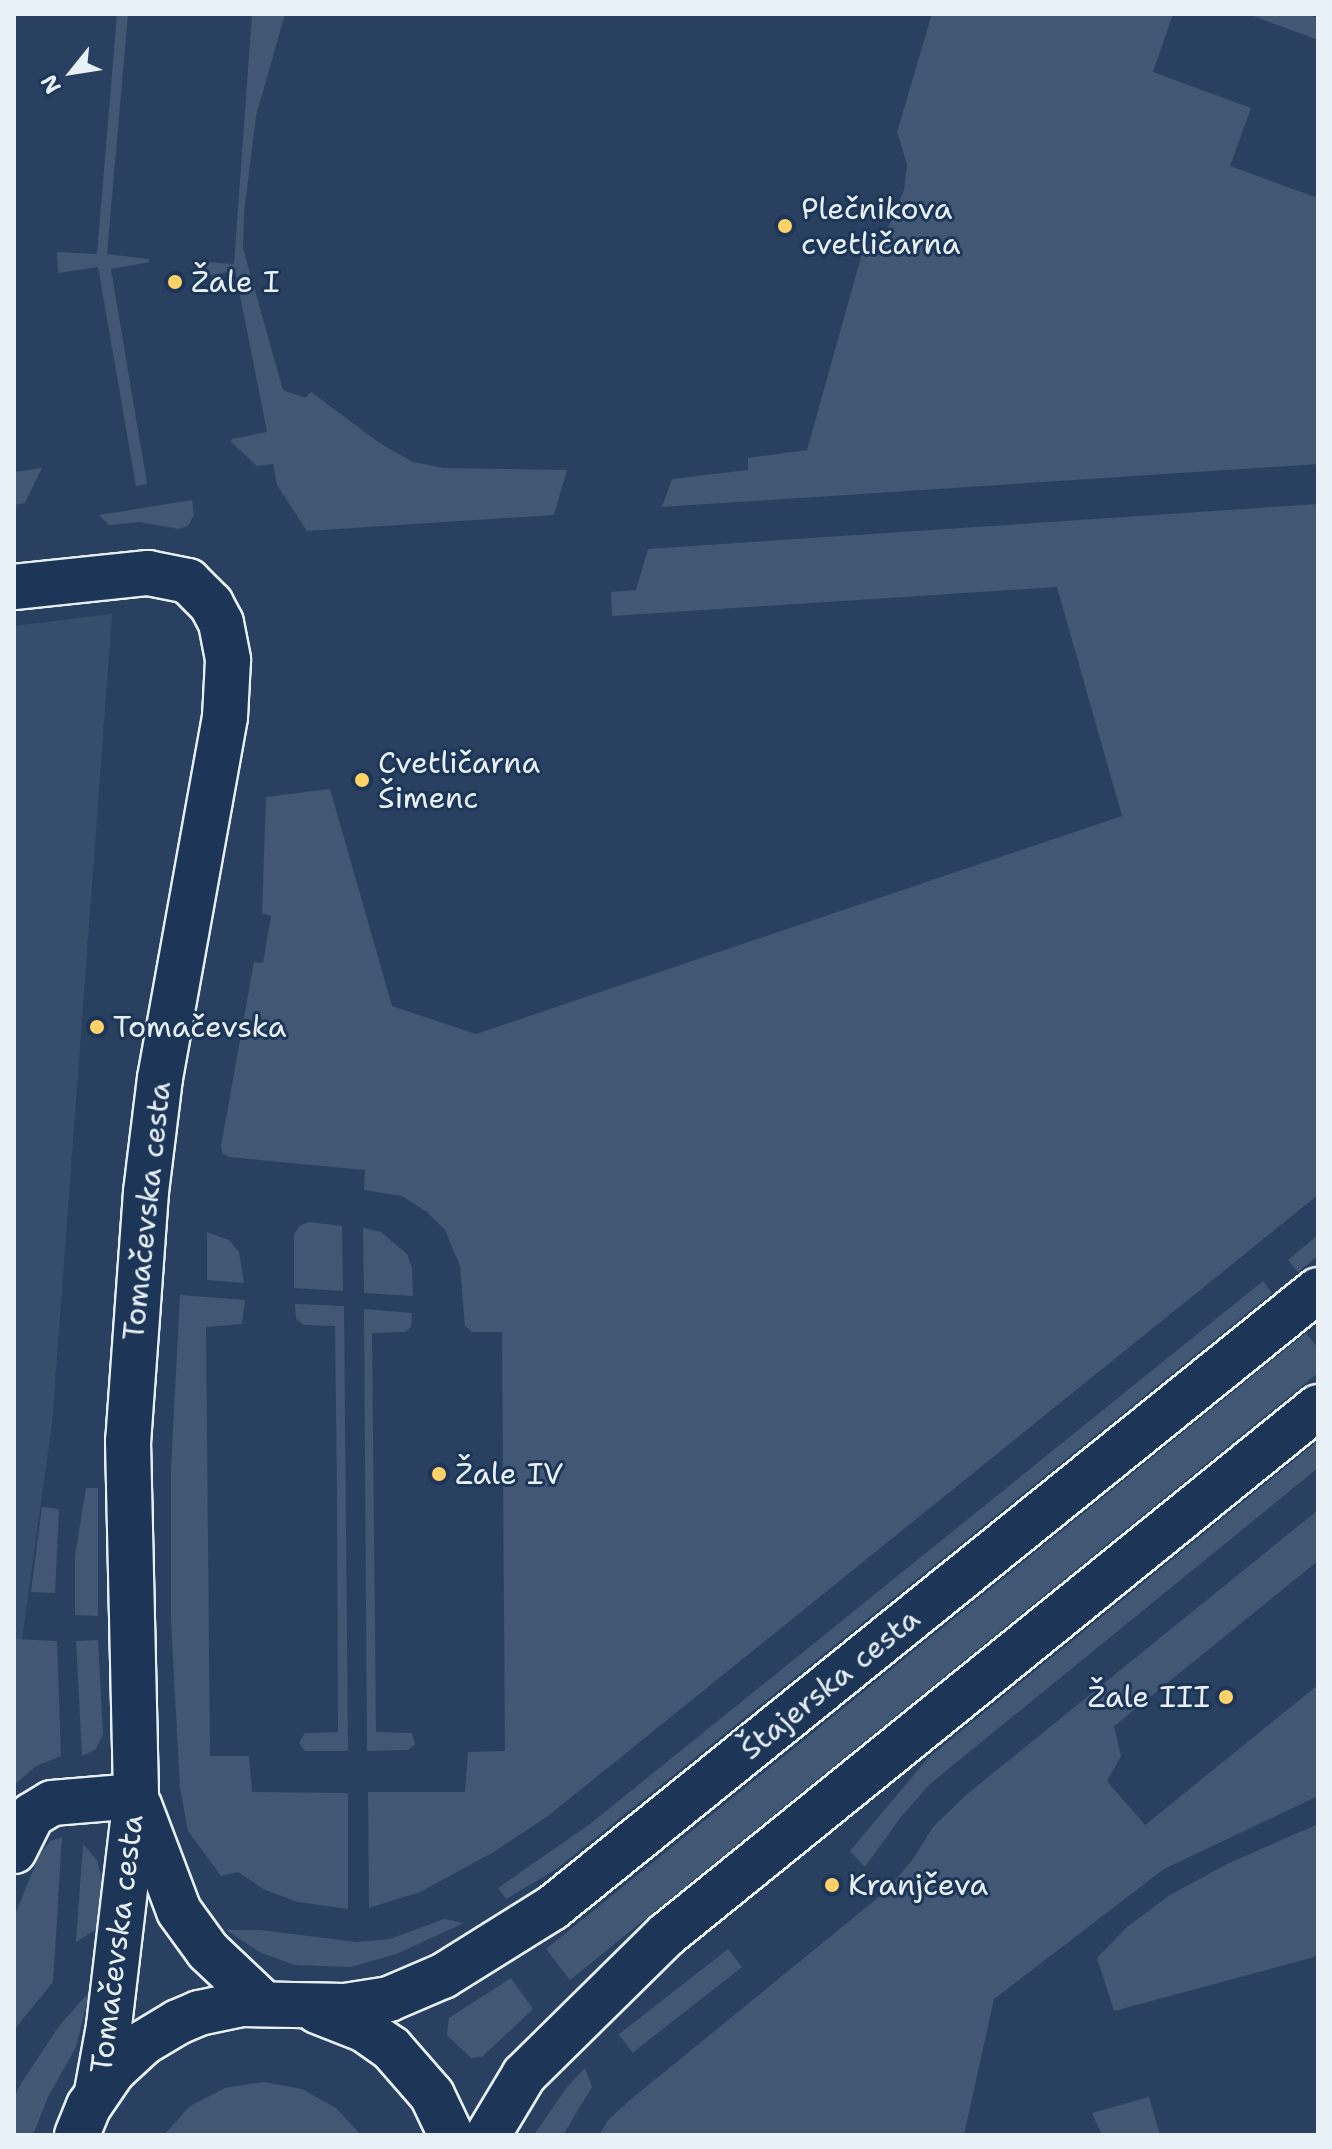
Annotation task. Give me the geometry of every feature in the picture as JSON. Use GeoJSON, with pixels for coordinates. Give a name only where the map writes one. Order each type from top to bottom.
{"type":"FeatureCollection","features":[{"type":"Feature","properties":{"kind":"main road","name":"Tomačevska cesta"},"geometry":{"type":"LineString","coordinates":[[14,587],[148,573],[188,581],[211,604],[221,623],[228,660],[225,717],[160,1078],[138,1280],[128,1469],[136,1796],[109,2026],[97,2092]]}},
{"type":"Feature","properties":{"kind":"main road","name":"Štajerska cesta"},"geometry":{"type":"LineString","coordinates":[[77,2135],[97,2092],[127,2057],[160,2032],[209,2010],[263,2003],[307,2008],[366,2004],[414,1989],[443,1976],[552,1908],[1318,1290]]}},
{"type":"Feature","properties":{"kind":"main road"},"geometry":{"type":"LineString","coordinates":[[488,2135],[524,2075],[666,1935],[1318,1407]]}},
{"type":"Feature","properties":{"kind":"main road","name":"Tomačevska cesta"},"geometry":{"type":"LineString","coordinates":[[136,1796],[179,1911],[208,1951],[263,2003]]}},
{"type":"Feature","properties":{"kind":"main road"},"geometry":{"type":"LineString","coordinates":[[14,1851],[32,1815],[52,1803],[136,1796]]}},
{"type":"Feature","properties":{"kind":"main road","name":"Štajerska cesta"},"geometry":{"type":"LineString","coordinates":[[307,2008],[365,2030],[391,2048],[432,2095],[451,2135]]}},
{"type":"Feature","properties":{"kind":"shaded area"},"geometry":{"type":"Polygon","coordinates":[[[117,14],[128,14],[107,254],[148,259],[150,262],[111,269],[147,484],[136,486],[98,267],[58,273],[57,252],[97,254],[117,14]]]}},
{"type":"Feature","properties":{"kind":"shaded area"},"geometry":{"type":"Polygon","coordinates":[[[252,14],[285,14],[256,116],[244,213],[243,248],[283,390],[305,398],[311,392],[381,444],[413,462],[444,468],[567,470],[554,515],[307,531],[277,485],[273,464],[257,466],[231,442],[232,439],[267,432],[239,290],[235,271],[195,278],[193,261],[234,264],[252,14]]]}},
{"type":"Feature","properties":{"kind":"shaded area"},"geometry":{"type":"Polygon","coordinates":[[[932,14],[1173,14],[1153,72],[1251,108],[1230,166],[1315,197],[1318,191],[1318,464],[662,507],[672,479],[748,470],[748,458],[807,450],[863,250],[885,235],[904,190],[907,164],[897,132],[932,14]]]}},
{"type":"Feature","properties":{"kind":"shaded area"},"geometry":{"type":"Polygon","coordinates":[[[1248,14],[1307,14],[1318,18],[1318,40],[1248,14]]]}},
{"type":"Feature","properties":{"kind":"shaded area"},"geometry":{"type":"Polygon","coordinates":[[[42,468],[25,503],[14,505],[14,472],[42,468]]]}},
{"type":"Feature","properties":{"kind":"shaded area"},"geometry":{"type":"Polygon","coordinates":[[[192,500],[194,515],[188,526],[179,529],[139,522],[109,525],[99,515],[192,500]]]}},
{"type":"Feature","properties":{"kind":"shaded area"},"geometry":{"type":"Polygon","coordinates":[[[1318,504],[1318,1195],[548,1816],[492,1853],[420,1892],[369,1908],[368,1792],[465,1792],[468,1752],[505,1751],[502,1332],[472,1332],[465,1326],[460,1266],[445,1230],[427,1212],[402,1196],[364,1190],[365,1170],[229,1157],[222,1153],[254,962],[263,963],[271,916],[262,913],[266,797],[330,789],[392,1006],[476,1034],[1122,816],[1057,587],[612,616],[611,592],[636,590],[648,549],[1318,504]]]}},
{"type":"Feature","properties":{"kind":"shaded area"},"geometry":{"type":"Polygon","coordinates":[[[112,614],[52,1424],[14,1697],[14,626],[112,614]]]}},
{"type":"Feature","properties":{"kind":"shaded area"},"geometry":{"type":"Polygon","coordinates":[[[309,1222],[342,1226],[343,1291],[294,1288],[294,1235],[299,1226],[309,1222]]]}},
{"type":"Feature","properties":{"kind":"shaded area"},"geometry":{"type":"Polygon","coordinates":[[[363,1228],[381,1232],[407,1254],[412,1268],[413,1296],[364,1293],[363,1228]]]}},
{"type":"Feature","properties":{"kind":"shaded area"},"geometry":{"type":"Polygon","coordinates":[[[207,1232],[229,1240],[239,1252],[244,1283],[207,1280],[207,1232]]]}},
{"type":"Feature","properties":{"kind":"shaded area"},"geometry":{"type":"Polygon","coordinates":[[[1318,1235],[1318,1256],[1298,1272],[1288,1260],[1318,1235]]]}},
{"type":"Feature","properties":{"kind":"shaded area"},"geometry":{"type":"Polygon","coordinates":[[[1263,1281],[1272,1293],[555,1870],[506,1899],[498,1888],[590,1824],[1263,1281]]]}},
{"type":"Feature","properties":{"kind":"shaded area"},"geometry":{"type":"Polygon","coordinates":[[[180,1295],[245,1300],[242,1324],[206,1327],[210,1756],[249,1756],[252,1792],[348,1793],[348,1909],[298,1902],[265,1890],[238,1872],[221,1876],[188,1831],[180,1788],[171,1620],[171,1469],[180,1295]]]}},
{"type":"Feature","properties":{"kind":"shaded area"},"geometry":{"type":"Polygon","coordinates":[[[295,1304],[344,1306],[348,1751],[305,1751],[299,1743],[305,1733],[338,1732],[337,1492],[335,1326],[304,1325],[296,1319],[295,1304]]]}},
{"type":"Feature","properties":{"kind":"shaded area"},"geometry":{"type":"Polygon","coordinates":[[[364,1309],[412,1313],[411,1327],[405,1332],[372,1333],[376,1732],[412,1733],[415,1744],[408,1750],[367,1751],[364,1309]]]}},
{"type":"Feature","properties":{"kind":"shaded area"},"geometry":{"type":"Polygon","coordinates":[[[1306,1333],[1318,1348],[1318,1373],[570,1980],[546,1949],[1306,1333]]]}},
{"type":"Feature","properties":{"kind":"shaded area"},"geometry":{"type":"Polygon","coordinates":[[[1318,1441],[1318,1468],[930,1784],[900,1818],[865,1867],[850,1851],[928,1758],[1318,1441]]]}},
{"type":"Feature","properties":{"kind":"shaded area"},"geometry":{"type":"Polygon","coordinates":[[[86,1488],[98,1488],[98,1616],[75,1615],[75,1556],[86,1488]]]}},
{"type":"Feature","properties":{"kind":"shaded area"},"geometry":{"type":"Polygon","coordinates":[[[42,1507],[59,1509],[55,1593],[31,1592],[42,1507]]]}},
{"type":"Feature","properties":{"kind":"shaded area"},"geometry":{"type":"Polygon","coordinates":[[[1318,1510],[1318,1561],[1114,1726],[1121,1756],[1107,1781],[1145,1825],[1318,1685],[1318,1796],[1164,1869],[994,1999],[964,2135],[599,2135],[608,2120],[630,2100],[885,1892],[913,1859],[933,1827],[966,1795],[1318,1510]]]}},
{"type":"Feature","properties":{"kind":"shaded area"},"geometry":{"type":"Polygon","coordinates":[[[14,1639],[57,1641],[61,1756],[36,1766],[14,1785],[14,1639]]]}},
{"type":"Feature","properties":{"kind":"shaded area"},"geometry":{"type":"Polygon","coordinates":[[[98,1640],[103,1734],[96,1749],[82,1756],[76,1641],[98,1640]]]}},
{"type":"Feature","properties":{"kind":"shaded area"},"geometry":{"type":"Polygon","coordinates":[[[1318,1824],[1318,1956],[1114,2011],[1097,1958],[1127,1927],[1170,1895],[1227,1864],[1318,1824]]]}},
{"type":"Feature","properties":{"kind":"shaded area"},"geometry":{"type":"Polygon","coordinates":[[[62,1837],[53,1982],[14,2030],[14,1917],[39,1856],[50,1841],[62,1837]]]}},
{"type":"Feature","properties":{"kind":"shaded area"},"geometry":{"type":"Polygon","coordinates":[[[83,1844],[97,1860],[105,1890],[102,1926],[76,1942],[83,1844]]]}},
{"type":"Feature","properties":{"kind":"shaded area"},"geometry":{"type":"Polygon","coordinates":[[[444,1919],[464,1923],[396,1954],[351,1967],[295,1965],[261,1953],[226,1930],[260,1930],[357,1942],[390,1939],[444,1919]]]}},
{"type":"Feature","properties":{"kind":"shaded area"},"geometry":{"type":"Polygon","coordinates":[[[728,1949],[742,1967],[633,2053],[618,2035],[728,1949]]]}},
{"type":"Feature","properties":{"kind":"shaded area"},"geometry":{"type":"Polygon","coordinates":[[[511,1978],[533,2009],[482,2057],[471,2058],[447,2035],[449,2018],[511,1978]]]}},
{"type":"Feature","properties":{"kind":"shaded area"},"geometry":{"type":"Polygon","coordinates":[[[90,1991],[76,2047],[48,2097],[33,2135],[14,2135],[14,2098],[20,2085],[59,2026],[90,1991]]]}},
{"type":"Feature","properties":{"kind":"shaded area"},"geometry":{"type":"Polygon","coordinates":[[[585,2068],[592,2087],[563,2135],[534,2135],[567,2087],[585,2068]]]}},
{"type":"Feature","properties":{"kind":"shaded area"},"geometry":{"type":"Polygon","coordinates":[[[263,2082],[302,2089],[336,2108],[361,2135],[164,2135],[190,2106],[225,2088],[263,2082]]]}},
{"type":"Feature","properties":{"kind":"shaded area"},"geometry":{"type":"Polygon","coordinates":[[[1149,2097],[1160,2135],[1102,2135],[1092,2113],[1149,2097]]]}},
{"type":"Feature","properties":{"kind":"place","name":"Plečnikova cvetličarna"},"geometry":{"type":"Point","coordinates":[785,226]}},
{"type":"Feature","properties":{"kind":"place","name":"Žale I"},"geometry":{"type":"Point","coordinates":[175,282]}},
{"type":"Feature","properties":{"kind":"place","name":"Cvetličarna Šimenc"},"geometry":{"type":"Point","coordinates":[362,780]}},
{"type":"Feature","properties":{"kind":"place","name":"Tomačevska"},"geometry":{"type":"Point","coordinates":[97,1027]}},
{"type":"Feature","properties":{"kind":"place","name":"Žale IV"},"geometry":{"type":"Point","coordinates":[439,1474]}},
{"type":"Feature","properties":{"kind":"place","name":"Žale III"},"geometry":{"type":"Point","coordinates":[1226,1697]}},
{"type":"Feature","properties":{"kind":"place","name":"Kranjčeva"},"geometry":{"type":"Point","coordinates":[832,1885]}}]}
